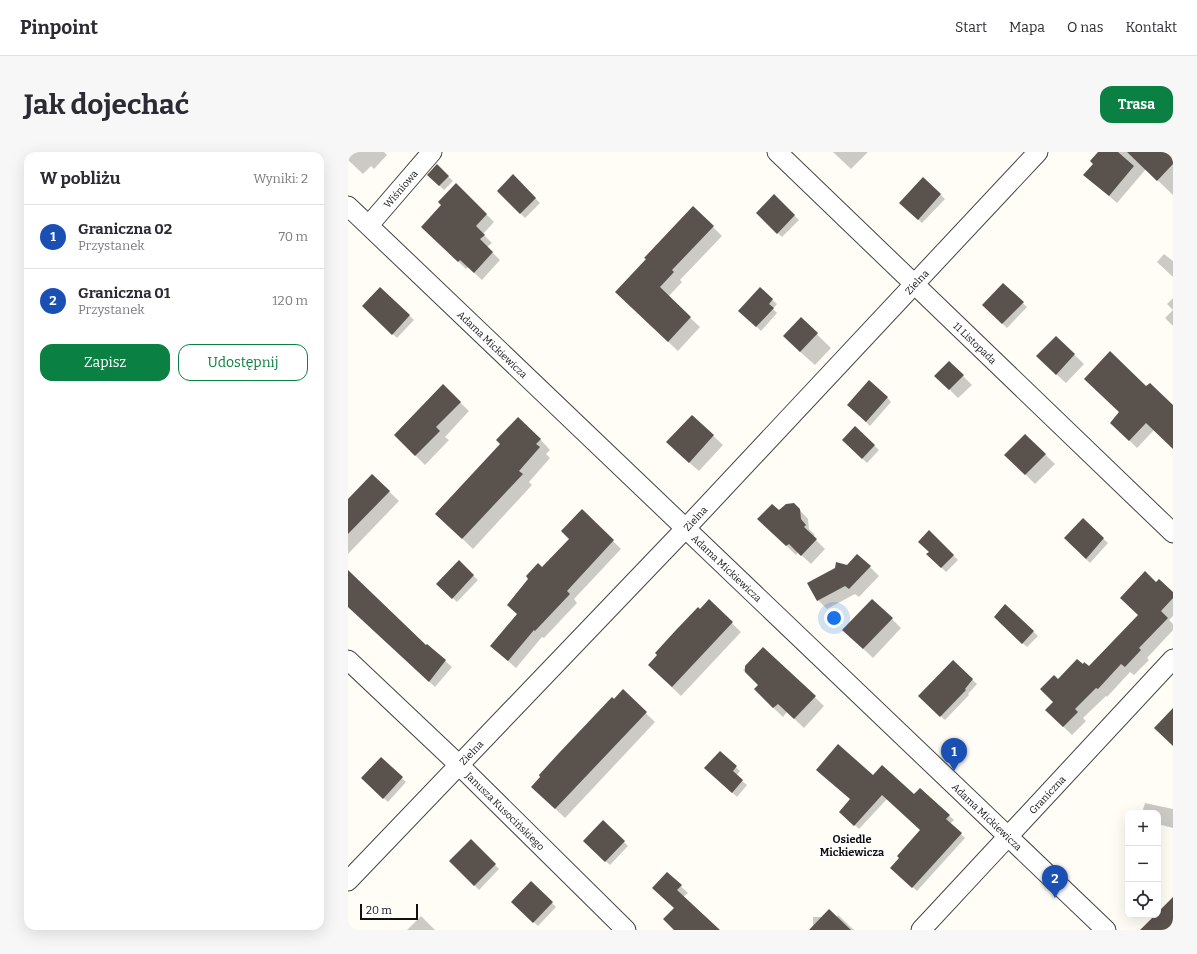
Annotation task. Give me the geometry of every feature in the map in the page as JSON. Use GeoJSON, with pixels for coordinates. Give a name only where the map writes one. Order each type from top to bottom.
{"type":"FeatureCollection","features":[{"type":"Feature","properties":{"kind":"street","name":"Wiśniowa"},"geometry":{"type":"LineString","coordinates":[[369,225],[432,152]]}},
{"type":"Feature","properties":{"kind":"street","name":"11 Listopada"},"geometry":{"type":"LineString","coordinates":[[777,152],[1173,533]]}},
{"type":"Feature","properties":{"kind":"street","name":"Zielna"},"geometry":{"type":"LineString","coordinates":[[348,881],[458,764],[685,529],[1038,152]]}},
{"type":"Feature","properties":{"kind":"street","name":"Adama Mickiewicza"},"geometry":{"type":"LineString","coordinates":[[348,206],[1106,930]]}},
{"type":"Feature","properties":{"kind":"street","name":"Graniczna"},"geometry":{"type":"LineString","coordinates":[[921,930],[1173,659]]}},
{"type":"Feature","properties":{"kind":"street","name":"Janusza Kusocińskiego"},"geometry":{"type":"LineString","coordinates":[[348,660],[458,764],[626,930]]}},
{"type":"Feature","properties":{"kind":"building"},"geometry":{"type":"Polygon","coordinates":[[[1098,152],[1118,152],[1134,166],[1109,196],[1083,175],[1093,164],[1090,161],[1098,152]]]}},
{"type":"Feature","properties":{"kind":"building"},"geometry":{"type":"Polygon","coordinates":[[[1127,152],[1173,152],[1173,164],[1157,181],[1127,152]]]}},
{"type":"Feature","properties":{"kind":"building"},"geometry":{"type":"Polygon","coordinates":[[[437,164],[449,176],[439,186],[427,175],[437,164]]]}},
{"type":"Feature","properties":{"kind":"building"},"geometry":{"type":"Polygon","coordinates":[[[513,174],[536,198],[520,214],[497,191],[513,174]]]}},
{"type":"Feature","properties":{"kind":"building"},"geometry":{"type":"Polygon","coordinates":[[[923,177],[941,194],[918,220],[899,203],[923,177]]]}},
{"type":"Feature","properties":{"kind":"building"},"geometry":{"type":"Polygon","coordinates":[[[456,183],[487,214],[476,226],[485,235],[480,239],[493,252],[474,273],[460,260],[458,262],[421,227],[441,205],[438,202],[456,183]]]}},
{"type":"Feature","properties":{"kind":"building"},"geometry":{"type":"Polygon","coordinates":[[[774,194],[795,215],[777,234],[756,213],[774,194]]]}},
{"type":"Feature","properties":{"kind":"building"},"geometry":{"type":"Polygon","coordinates":[[[693,206],[714,226],[672,270],[674,272],[660,287],[691,317],[668,342],[615,292],[646,259],[644,258],[693,206]]]}},
{"type":"Feature","properties":{"kind":"building"},"geometry":{"type":"Polygon","coordinates":[[[1003,283],[1024,302],[1002,324],[982,305],[1003,283]]]}},
{"type":"Feature","properties":{"kind":"building"},"geometry":{"type":"Polygon","coordinates":[[[380,287],[410,315],[392,335],[362,306],[380,287]]]}},
{"type":"Feature","properties":{"kind":"building"},"geometry":{"type":"Polygon","coordinates":[[[760,287],[773,299],[769,304],[774,308],[756,327],[738,311],[760,287]]]}},
{"type":"Feature","properties":{"kind":"building"},"geometry":{"type":"Polygon","coordinates":[[[801,317],[818,333],[800,352],[783,336],[801,317]]]}},
{"type":"Feature","properties":{"kind":"building"},"geometry":{"type":"Polygon","coordinates":[[[1056,336],[1075,354],[1056,375],[1036,356],[1056,336]]]}},
{"type":"Feature","properties":{"kind":"building"},"geometry":{"type":"Polygon","coordinates":[[[1110,351],[1146,386],[1150,383],[1173,405],[1173,449],[1146,423],[1129,441],[1110,423],[1119,412],[1084,379],[1110,351]]]}},
{"type":"Feature","properties":{"kind":"building"},"geometry":{"type":"Polygon","coordinates":[[[949,361],[964,375],[949,390],[934,376],[949,361]]]}},
{"type":"Feature","properties":{"kind":"building"},"geometry":{"type":"Polygon","coordinates":[[[869,380],[888,397],[866,422],[847,405],[869,380]]]}},
{"type":"Feature","properties":{"kind":"building"},"geometry":{"type":"Polygon","coordinates":[[[443,384],[461,402],[436,427],[440,431],[415,456],[394,435],[443,384]]]}},
{"type":"Feature","properties":{"kind":"building"},"geometry":{"type":"Polygon","coordinates":[[[692,415],[714,435],[689,463],[666,442],[692,415]]]}},
{"type":"Feature","properties":{"kind":"building"},"geometry":{"type":"Polygon","coordinates":[[[518,417],[541,439],[536,444],[540,447],[519,471],[523,474],[462,539],[435,514],[500,444],[496,440],[518,417]]]}},
{"type":"Feature","properties":{"kind":"building"},"geometry":{"type":"Polygon","coordinates":[[[855,426],[875,445],[862,459],[842,440],[855,426]]]}},
{"type":"Feature","properties":{"kind":"building"},"geometry":{"type":"Polygon","coordinates":[[[1025,434],[1046,454],[1025,475],[1004,455],[1025,434]]]}},
{"type":"Feature","properties":{"kind":"building"},"geometry":{"type":"Polygon","coordinates":[[[372,474],[390,491],[348,534],[348,499],[372,474]]]}},
{"type":"Feature","properties":{"kind":"building"},"geometry":{"type":"Polygon","coordinates":[[[794,503],[800,509],[801,519],[806,525],[804,527],[817,539],[801,556],[789,544],[786,546],[757,519],[772,504],[779,510],[786,504],[794,503]]]}},
{"type":"Feature","properties":{"kind":"building"},"geometry":{"type":"Polygon","coordinates":[[[582,509],[614,540],[567,591],[570,594],[535,631],[534,630],[508,661],[490,646],[517,614],[507,605],[528,579],[526,576],[538,563],[542,567],[569,539],[561,531],[582,509]]]}},
{"type":"Feature","properties":{"kind":"building"},"geometry":{"type":"Polygon","coordinates":[[[1083,518],[1104,538],[1086,559],[1064,538],[1083,518]]]}},
{"type":"Feature","properties":{"kind":"building"},"geometry":{"type":"Polygon","coordinates":[[[929,530],[954,555],[941,568],[926,554],[929,552],[918,542],[929,530]]]}},
{"type":"Feature","properties":{"kind":"building"},"geometry":{"type":"Polygon","coordinates":[[[857,554],[871,566],[849,589],[845,586],[817,601],[807,583],[835,568],[836,562],[847,565],[857,554]]]}},
{"type":"Feature","properties":{"kind":"building"},"geometry":{"type":"Polygon","coordinates":[[[459,560],[474,575],[452,599],[436,584],[459,560]]]}},
{"type":"Feature","properties":{"kind":"building"},"geometry":{"type":"Polygon","coordinates":[[[348,570],[426,645],[427,644],[446,660],[429,682],[348,607],[348,570]]]}},
{"type":"Feature","properties":{"kind":"building"},"geometry":{"type":"Polygon","coordinates":[[[1145,571],[1156,582],[1159,579],[1173,592],[1173,598],[1161,611],[1168,618],[1139,648],[1141,650],[1125,667],[1121,664],[1098,689],[1096,688],[1075,709],[1078,712],[1063,727],[1045,710],[1053,702],[1040,689],[1054,675],[1058,679],[1077,659],[1083,664],[1084,662],[1089,666],[1138,615],[1120,598],[1145,571]]]}},
{"type":"Feature","properties":{"kind":"building"},"geometry":{"type":"Polygon","coordinates":[[[709,599],[733,622],[672,687],[648,665],[657,655],[655,653],[676,630],[698,607],[700,609],[709,599]]]}},
{"type":"Feature","properties":{"kind":"building"},"geometry":{"type":"Polygon","coordinates":[[[872,599],[893,618],[863,649],[842,630],[872,599]]]}},
{"type":"Feature","properties":{"kind":"building"},"geometry":{"type":"Polygon","coordinates":[[[1005,604],[1034,631],[1022,644],[994,617],[1005,604]]]}},
{"type":"Feature","properties":{"kind":"building"},"geometry":{"type":"Polygon","coordinates":[[[763,647],[816,696],[794,719],[778,704],[773,708],[754,689],[758,685],[745,672],[745,666],[763,647]]]}},
{"type":"Feature","properties":{"kind":"building"},"geometry":{"type":"Polygon","coordinates":[[[953,660],[973,679],[965,689],[966,690],[940,717],[918,696],[953,660]]]}},
{"type":"Feature","properties":{"kind":"building"},"geometry":{"type":"Polygon","coordinates":[[[623,689],[647,712],[555,809],[531,787],[540,777],[539,775],[559,753],[612,697],[614,699],[623,689]]]}},
{"type":"Feature","properties":{"kind":"building"},"geometry":{"type":"Polygon","coordinates":[[[1173,708],[1173,746],[1154,728],[1173,708]]]}},
{"type":"Feature","properties":{"kind":"building"},"geometry":{"type":"Polygon","coordinates":[[[838,744],[873,775],[882,765],[914,794],[920,788],[950,815],[946,819],[962,833],[912,888],[890,868],[899,858],[897,856],[920,830],[882,795],[854,826],[839,812],[850,799],[816,770],[838,744]]]}},
{"type":"Feature","properties":{"kind":"building"},"geometry":{"type":"Polygon","coordinates":[[[720,751],[737,766],[733,771],[743,780],[732,793],[704,768],[720,751]]]}},
{"type":"Feature","properties":{"kind":"building"},"geometry":{"type":"Polygon","coordinates":[[[381,757],[403,777],[383,799],[361,778],[381,757]]]}},
{"type":"Feature","properties":{"kind":"building"},"geometry":{"type":"Polygon","coordinates":[[[603,820],[625,841],[605,862],[583,841],[603,820]]]}},
{"type":"Feature","properties":{"kind":"building"},"geometry":{"type":"Polygon","coordinates":[[[471,839],[496,864],[474,886],[449,861],[471,839]]]}},
{"type":"Feature","properties":{"kind":"building"},"geometry":{"type":"Polygon","coordinates":[[[667,872],[682,885],[677,890],[720,930],[674,930],[663,919],[674,908],[652,888],[667,872]]]}},
{"type":"Feature","properties":{"kind":"building"},"geometry":{"type":"Polygon","coordinates":[[[531,881],[553,902],[533,923],[511,902],[531,881]]]}},
{"type":"Feature","properties":{"kind":"building"},"geometry":{"type":"Polygon","coordinates":[[[1173,897],[1173,930],[1140,930],[1152,918],[1161,918],[1161,909],[1173,897]]]}},
{"type":"Feature","properties":{"kind":"building"},"geometry":{"type":"Polygon","coordinates":[[[829,909],[851,930],[809,930],[829,909]]]}},
{"type":"Feature","properties":{"kind":"place","name":"Graniczna 02"},"geometry":{"type":"Point","coordinates":[954,771]}},
{"type":"Feature","properties":{"kind":"place","name":"Graniczna 01"},"geometry":{"type":"Point","coordinates":[1055,898]}},
{"type":"Feature","properties":{"kind":"district","name":"Osiedle Mickiewicza"},"geometry":{"type":"Point","coordinates":[852,845]}}]}
